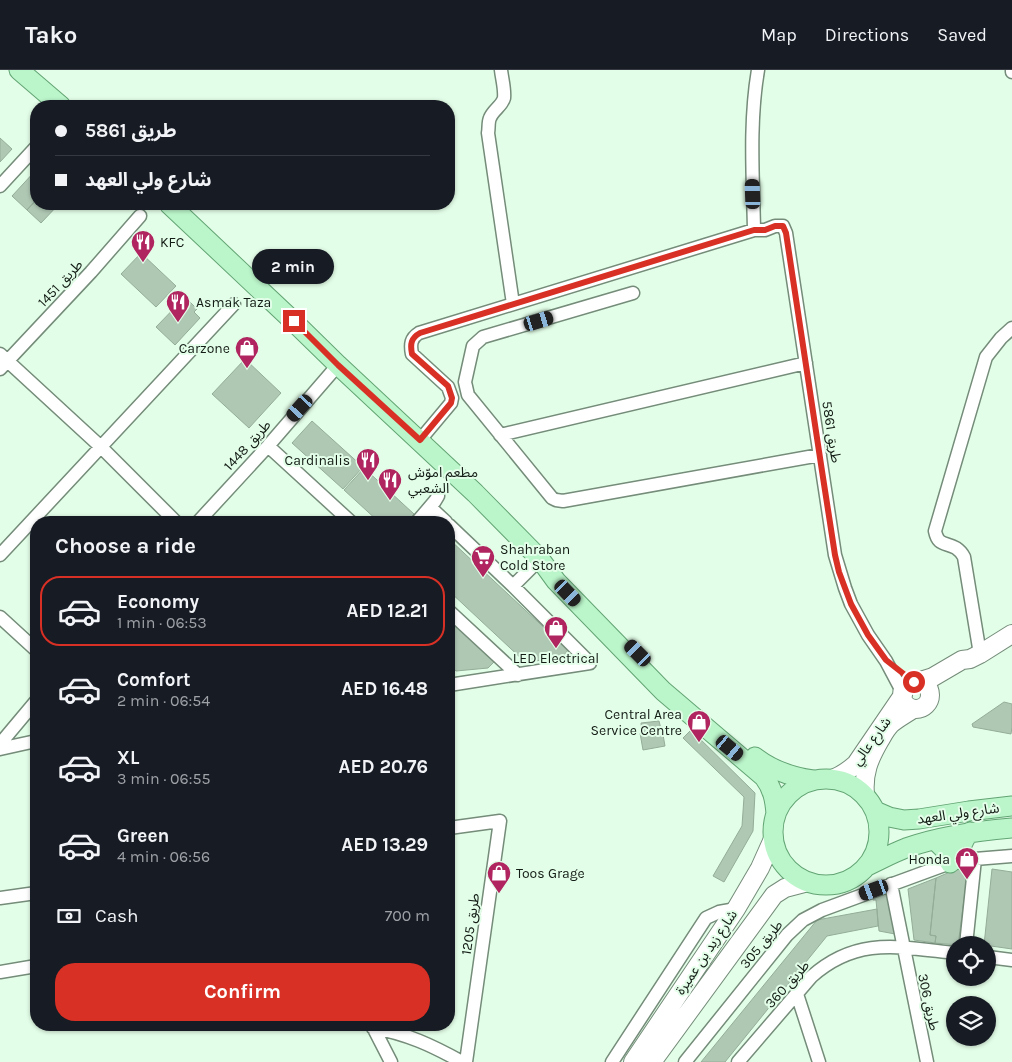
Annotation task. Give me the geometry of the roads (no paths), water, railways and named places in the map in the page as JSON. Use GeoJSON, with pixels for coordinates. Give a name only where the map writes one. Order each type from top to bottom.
{"type":"FeatureCollection","features":[{"type":"Feature","properties":{"kind":"main road"},"geometry":{"type":"LineString","coordinates":[[19,70],[54,100]]}},
{"type":"Feature","properties":{"kind":"main road"},"geometry":{"type":"LineString","coordinates":[[175,210],[475,493],[540,559],[556,581],[663,691],[764,777],[774,793],[776,814]]}},
{"type":"Feature","properties":{"kind":"main road"},"geometry":{"type":"LineString","coordinates":[[540,559],[564,577],[663,678],[706,717],[764,764],[800,779],[832,779],[850,784],[865,795],[875,811],[879,825],[879,840],[875,854],[867,866],[855,876],[840,883],[824,885],[808,882],[795,875],[784,865],[777,853],[773,839],[773,828],[778,808],[787,796],[799,786],[813,780]]}},
{"type":"Feature","properties":{"kind":"main road","name":"شارع ولي العهد"},"geometry":{"type":"LineString","coordinates":[[875,811],[889,817],[904,820],[1012,806]]}},
{"type":"Feature","properties":{"kind":"main road","name":"شارع ولي العهد"},"geometry":{"type":"LineString","coordinates":[[867,866],[906,848],[935,840],[970,832],[1012,828]]}},
{"type":"Feature","properties":{"kind":"main road"},"geometry":{"type":"LineString","coordinates":[[962,861],[960,851],[965,837],[970,832]]}},
{"type":"Feature","properties":{"kind":"main road"},"geometry":{"type":"LineString","coordinates":[[935,840],[944,849],[962,861]]}},
{"type":"Feature","properties":{"kind":"street"},"geometry":{"type":"LineString","coordinates":[[501,70],[504,98],[502,104],[494,111],[490,118],[488,134],[513,304]]}},
{"type":"Feature","properties":{"kind":"street"},"geometry":{"type":"LineString","coordinates":[[754,230],[751,140],[753,102],[758,70]]}},
{"type":"Feature","properties":{"kind":"street"},"geometry":{"type":"LineString","coordinates":[[0,186],[30,154]]}},
{"type":"Feature","properties":{"kind":"street","name":"طريق 1451"},"geometry":{"type":"LineString","coordinates":[[3,361],[84,279],[140,216]]}},
{"type":"Feature","properties":{"kind":"street","name":"طريق 5861"},"geometry":{"type":"LineString","coordinates":[[420,440],[451,403],[452,398],[448,386],[412,354],[411,341],[414,336],[754,230],[765,230],[778,225],[783,226],[786,233],[835,555],[842,580],[859,620],[910,692]]}},
{"type":"Feature","properties":{"kind":"street"},"geometry":{"type":"LineString","coordinates":[[633,293],[483,337],[473,346],[465,382],[468,395],[552,498],[562,501],[820,455]]}},
{"type":"Feature","properties":{"kind":"street"},"geometry":{"type":"LineString","coordinates":[[37,516],[234,304]]}},
{"type":"Feature","properties":{"kind":"street"},"geometry":{"type":"LineString","coordinates":[[975,657],[964,557],[956,548],[942,544],[936,538],[935,531],[986,356],[1012,328]]}},
{"type":"Feature","properties":{"kind":"street"},"geometry":{"type":"LineString","coordinates":[[3,361],[101,447],[170,516]]}},
{"type":"Feature","properties":{"kind":"street"},"geometry":{"type":"LineString","coordinates":[[500,435],[806,363]]}},
{"type":"Feature","properties":{"kind":"street","name":"طريق 1448"},"geometry":{"type":"LineString","coordinates":[[204,516],[268,446],[338,365]]}},
{"type":"Feature","properties":{"kind":"street"},"geometry":{"type":"LineString","coordinates":[[268,446],[344,516]]}},
{"type":"Feature","properties":{"kind":"street"},"geometry":{"type":"LineString","coordinates":[[422,516],[438,496]]}},
{"type":"Feature","properties":{"kind":"street"},"geometry":{"type":"LineString","coordinates":[[430,507],[439,516]]}},
{"type":"Feature","properties":{"kind":"street"},"geometry":{"type":"LineString","coordinates":[[0,556],[30,524]]}},
{"type":"Feature","properties":{"kind":"street"},"geometry":{"type":"LineString","coordinates":[[455,532],[590,663],[455,684]]}},
{"type":"Feature","properties":{"kind":"street"},"geometry":{"type":"LineString","coordinates":[[513,586],[540,559]]}},
{"type":"Feature","properties":{"kind":"street"},"geometry":{"type":"LineString","coordinates":[[0,617],[30,644]]}},
{"type":"Feature","properties":{"kind":"street"},"geometry":{"type":"LineString","coordinates":[[455,617],[518,674]]}},
{"type":"Feature","properties":{"kind":"street"},"geometry":{"type":"LineString","coordinates":[[975,657],[962,660],[910,692],[919,709],[924,707],[930,698],[975,657],[1012,634]]}},
{"type":"Feature","properties":{"kind":"street","name":"شارع عالي"},"geometry":{"type":"LineString","coordinates":[[832,779],[848,771],[856,764],[883,728],[891,724],[910,692]]}},
{"type":"Feature","properties":{"kind":"street"},"geometry":{"type":"LineString","coordinates":[[0,744],[30,708]]}},
{"type":"Feature","properties":{"kind":"street","name":"شارع عالي"},"geometry":{"type":"LineString","coordinates":[[865,795],[866,771],[883,728]]}},
{"type":"Feature","properties":{"kind":"street"},"geometry":{"type":"LineString","coordinates":[[0,749],[30,742]]}},
{"type":"Feature","properties":{"kind":"street","name":"طريق 1205"},"geometry":{"type":"LineString","coordinates":[[455,827],[500,821],[464,1062]]}},
{"type":"Feature","properties":{"kind":"street","name":"شارع زيد بن عميرة"},"geometry":{"type":"LineString","coordinates":[[633,1062],[659,1006],[736,909],[760,868],[773,839]]}},
{"type":"Feature","properties":{"kind":"street","name":"طريق 305"},"geometry":{"type":"LineString","coordinates":[[685,1062],[787,935],[794,927],[812,914],[891,884],[962,861],[1012,856]]}},
{"type":"Feature","properties":{"kind":"street"},"geometry":{"type":"LineString","coordinates":[[962,861],[966,936]]}},
{"type":"Feature","properties":{"kind":"street","name":"شارع زيد بن عميرة"},"geometry":{"type":"LineString","coordinates":[[652,1062],[774,895],[785,888],[808,882]]}},
{"type":"Feature","properties":{"kind":"street"},"geometry":{"type":"LineString","coordinates":[[891,884],[903,947]]}},
{"type":"Feature","properties":{"kind":"street"},"geometry":{"type":"LineString","coordinates":[[0,898],[30,894]]}},
{"type":"Feature","properties":{"kind":"street"},"geometry":{"type":"LineString","coordinates":[[612,1062],[659,1006],[706,918],[719,912],[736,909]]}},
{"type":"Feature","properties":{"kind":"street","name":"طريق 360"},"geometry":{"type":"LineString","coordinates":[[738,1062],[811,978],[836,959],[850,952],[865,948],[903,947],[946,952]]}},
{"type":"Feature","properties":{"kind":"street","name":"طريق 306"},"geometry":{"type":"LineString","coordinates":[[903,947],[927,1062]]}},
{"type":"Feature","properties":{"kind":"street"},"geometry":{"type":"LineString","coordinates":[[996,958],[1012,960]]}},
{"type":"Feature","properties":{"kind":"street"},"geometry":{"type":"LineString","coordinates":[[0,972],[30,967]]}},
{"type":"Feature","properties":{"kind":"street"},"geometry":{"type":"LineString","coordinates":[[797,994],[818,1062]]}},
{"type":"Feature","properties":{"kind":"street"},"geometry":{"type":"LineString","coordinates":[[375,1031],[391,1062]]}},
{"type":"Feature","properties":{"kind":"street"},"geometry":{"type":"LineString","coordinates":[[391,1031],[436,1047],[464,1062]]}},
{"type":"Feature","properties":{"kind":"place","name":"KFC"},"geometry":{"type":"Point","coordinates":[143,263]}},
{"type":"Feature","properties":{"kind":"place","name":"Asmak Taza"},"geometry":{"type":"Point","coordinates":[178,323]}},
{"type":"Feature","properties":{"kind":"place","name":"Carzone"},"geometry":{"type":"Point","coordinates":[247,369]}},
{"type":"Feature","properties":{"kind":"place","name":"Cardinalis"},"geometry":{"type":"Point","coordinates":[368,481]}},
{"type":"Feature","properties":{"kind":"place","name":"مطعم اموّش الشعبي"},"geometry":{"type":"Point","coordinates":[390,501]}},
{"type":"Feature","properties":{"kind":"place","name":"Shahraban Cold Store"},"geometry":{"type":"Point","coordinates":[483,578]}},
{"type":"Feature","properties":{"kind":"place","name":"LED Electrical"},"geometry":{"type":"Point","coordinates":[556,649]}},
{"type":"Feature","properties":{"kind":"place","name":"Central Area Service Centre"},"geometry":{"type":"Point","coordinates":[699,743]}},
{"type":"Feature","properties":{"kind":"place","name":"Honda"},"geometry":{"type":"Point","coordinates":[967,880]}},
{"type":"Feature","properties":{"kind":"place","name":"Toos Grage"},"geometry":{"type":"Point","coordinates":[499,894]}}]}
